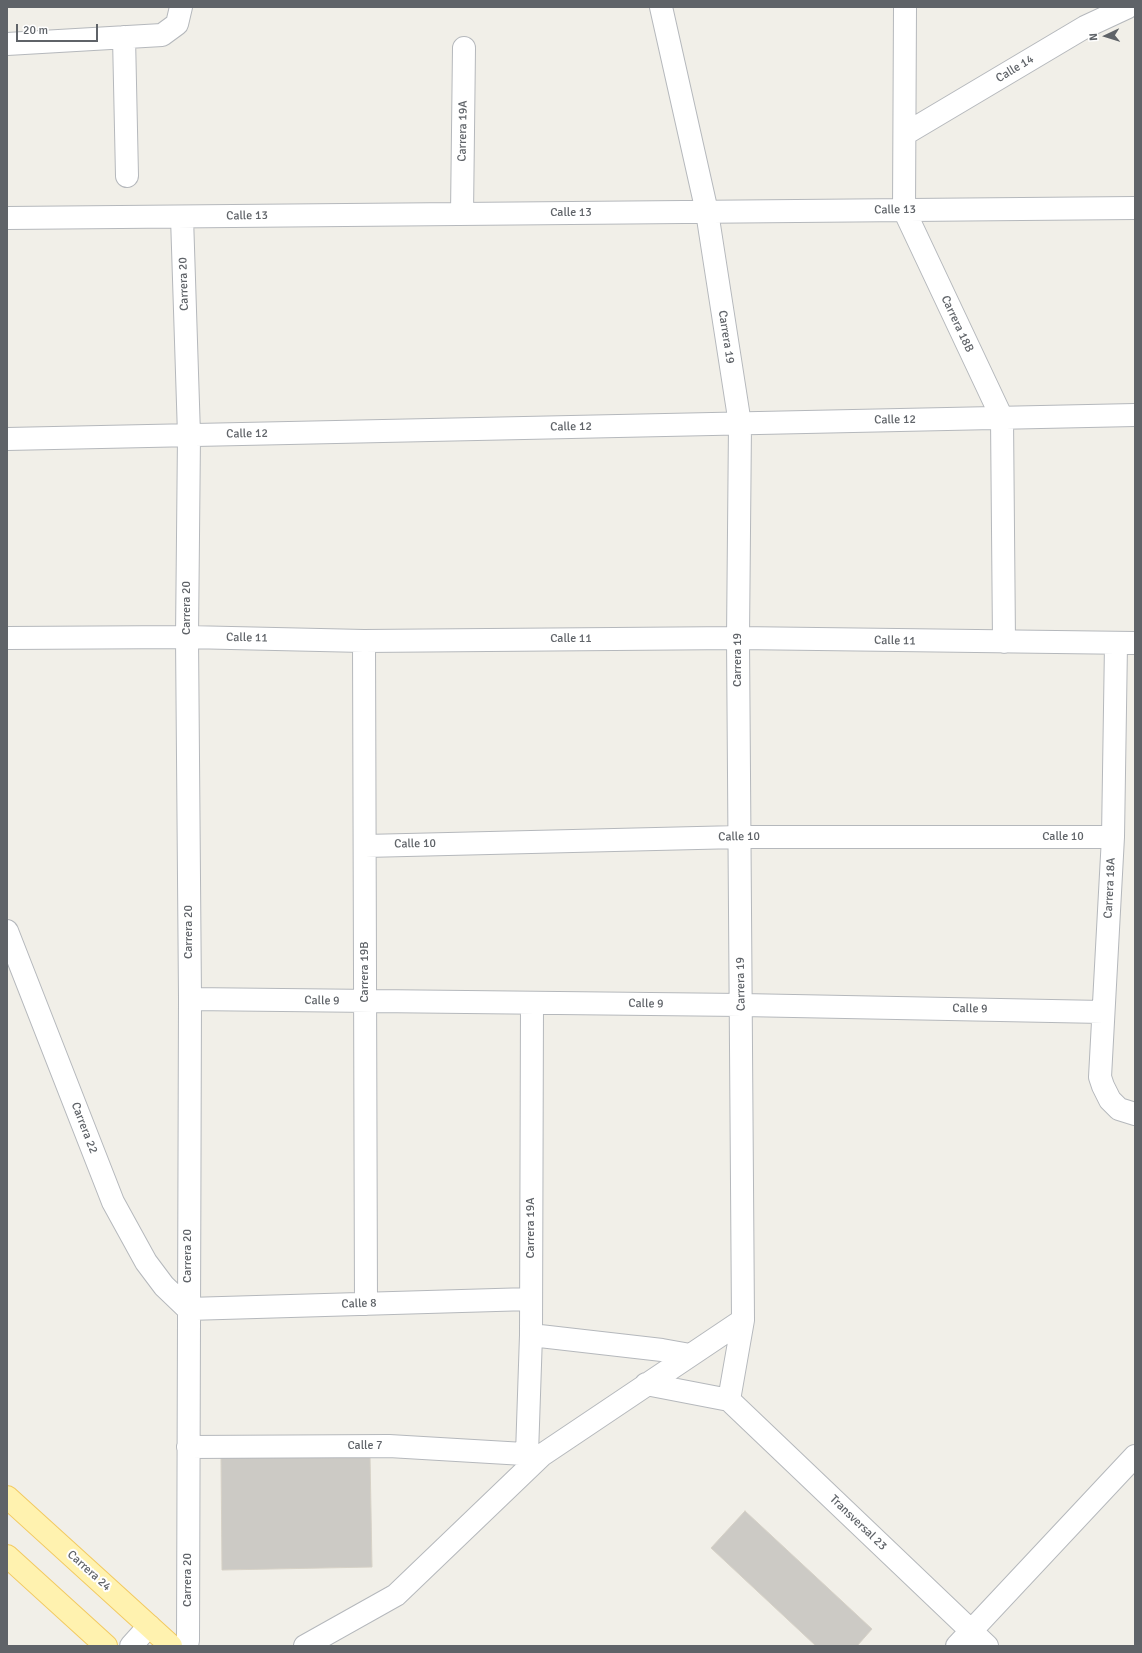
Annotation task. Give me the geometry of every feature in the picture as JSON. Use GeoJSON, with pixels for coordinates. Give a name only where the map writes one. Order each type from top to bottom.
{"type":"FeatureCollection","features":[{"type":"Feature","properties":{"kind":"main road","name":"Carrera 24"},"geometry":{"type":"LineString","coordinates":[[7,1497],[149,1626],[184,1645]]}},
{"type":"Feature","properties":{"kind":"main road"},"geometry":{"type":"LineString","coordinates":[[7,1556],[106,1646]]}},
{"type":"Feature","properties":{"kind":"street"},"geometry":{"type":"LineString","coordinates":[[7,44],[162,35],[177,24],[181,7]]}},
{"type":"Feature","properties":{"kind":"street","name":"Carrera 19"},"geometry":{"type":"LineString","coordinates":[[662,7],[707,212],[740,424],[738,638],[742,1005],[743,1320]]}},
{"type":"Feature","properties":{"kind":"street","name":"Carrera 18B"},"geometry":{"type":"LineString","coordinates":[[904,7],[904,210],[1002,418],[1004,642]]}},
{"type":"Feature","properties":{"kind":"street","name":"Calle 14"},"geometry":{"type":"LineString","coordinates":[[905,134],[1084,27],[1128,7]]}},
{"type":"Feature","properties":{"kind":"street"},"geometry":{"type":"LineString","coordinates":[[124,37],[127,176]]}},
{"type":"Feature","properties":{"kind":"street","name":"Carrera 19A"},"geometry":{"type":"LineString","coordinates":[[462,214],[464,48]]}},
{"type":"Feature","properties":{"kind":"street","name":"Calle 13"},"geometry":{"type":"LineString","coordinates":[[7,218],[1135,208]]}},
{"type":"Feature","properties":{"kind":"street","name":"Carrera 20"},"geometry":{"type":"LineString","coordinates":[[182,217],[189,435],[187,637],[190,999],[188,1447],[184,1645]]}},
{"type":"Feature","properties":{"kind":"street","name":"Calle 12"},"geometry":{"type":"LineString","coordinates":[[7,439],[1135,415]]}},
{"type":"Feature","properties":{"kind":"street","name":"Calle 11"},"geometry":{"type":"LineString","coordinates":[[7,638],[187,637],[364,641],[738,638],[1125,644]]}},
{"type":"Feature","properties":{"kind":"street","name":"Carrera 19B"},"geometry":{"type":"LineString","coordinates":[[364,641],[366,1304]]}},
{"type":"Feature","properties":{"kind":"street","name":"Carrera 18A"},"geometry":{"type":"LineString","coordinates":[[1125,644],[1100,1065],[1103,1086],[1110,1100],[1119,1110],[1135,1114]]}},
{"type":"Feature","properties":{"kind":"street","name":"Calle 10"},"geometry":{"type":"LineString","coordinates":[[365,846],[739,837],[1113,837]]}},
{"type":"Feature","properties":{"kind":"street","name":"Carrera 22"},"geometry":{"type":"LineString","coordinates":[[7,931],[113,1202],[146,1262],[164,1286],[188,1309]]}},
{"type":"Feature","properties":{"kind":"street","name":"Calle 9"},"geometry":{"type":"LineString","coordinates":[[190,999],[742,1005],[1103,1012]]}},
{"type":"Feature","properties":{"kind":"street","name":"Carrera 19A"},"geometry":{"type":"LineString","coordinates":[[532,1003],[530,1335],[534,1454]]}},
{"type":"Feature","properties":{"kind":"street","name":"Calle 8"},"geometry":{"type":"LineString","coordinates":[[188,1309],[530,1299]]}},
{"type":"Feature","properties":{"kind":"street"},"geometry":{"type":"LineString","coordinates":[[305,1646],[396,1595],[534,1454],[646,1384],[743,1320]]}},
{"type":"Feature","properties":{"kind":"street"},"geometry":{"type":"LineString","coordinates":[[646,1384],[729,1400],[743,1320]]}},
{"type":"Feature","properties":{"kind":"street"},"geometry":{"type":"LineString","coordinates":[[530,1335],[662,1350],[690,1355]]}},
{"type":"Feature","properties":{"kind":"street","name":"Transversal 23"},"geometry":{"type":"LineString","coordinates":[[729,1400],[964,1638],[987,1646]]}},
{"type":"Feature","properties":{"kind":"street","name":"Calle 7"},"geometry":{"type":"LineString","coordinates":[[188,1447],[389,1446],[534,1454]]}},
{"type":"Feature","properties":{"kind":"street"},"geometry":{"type":"LineString","coordinates":[[964,1638],[1135,1456]]}},
{"type":"Feature","properties":{"kind":"street"},"geometry":{"type":"LineString","coordinates":[[131,1646],[149,1626]]}},
{"type":"Feature","properties":{"kind":"building"},"geometry":{"type":"Polygon","coordinates":[[[370,1455],[372,1567],[222,1570],[221,1457],[370,1455]]]}},
{"type":"Feature","properties":{"kind":"building"},"geometry":{"type":"Polygon","coordinates":[[[745,1511],[872,1629],[857,1646],[816,1646],[711,1548],[745,1511]]]}}]}
